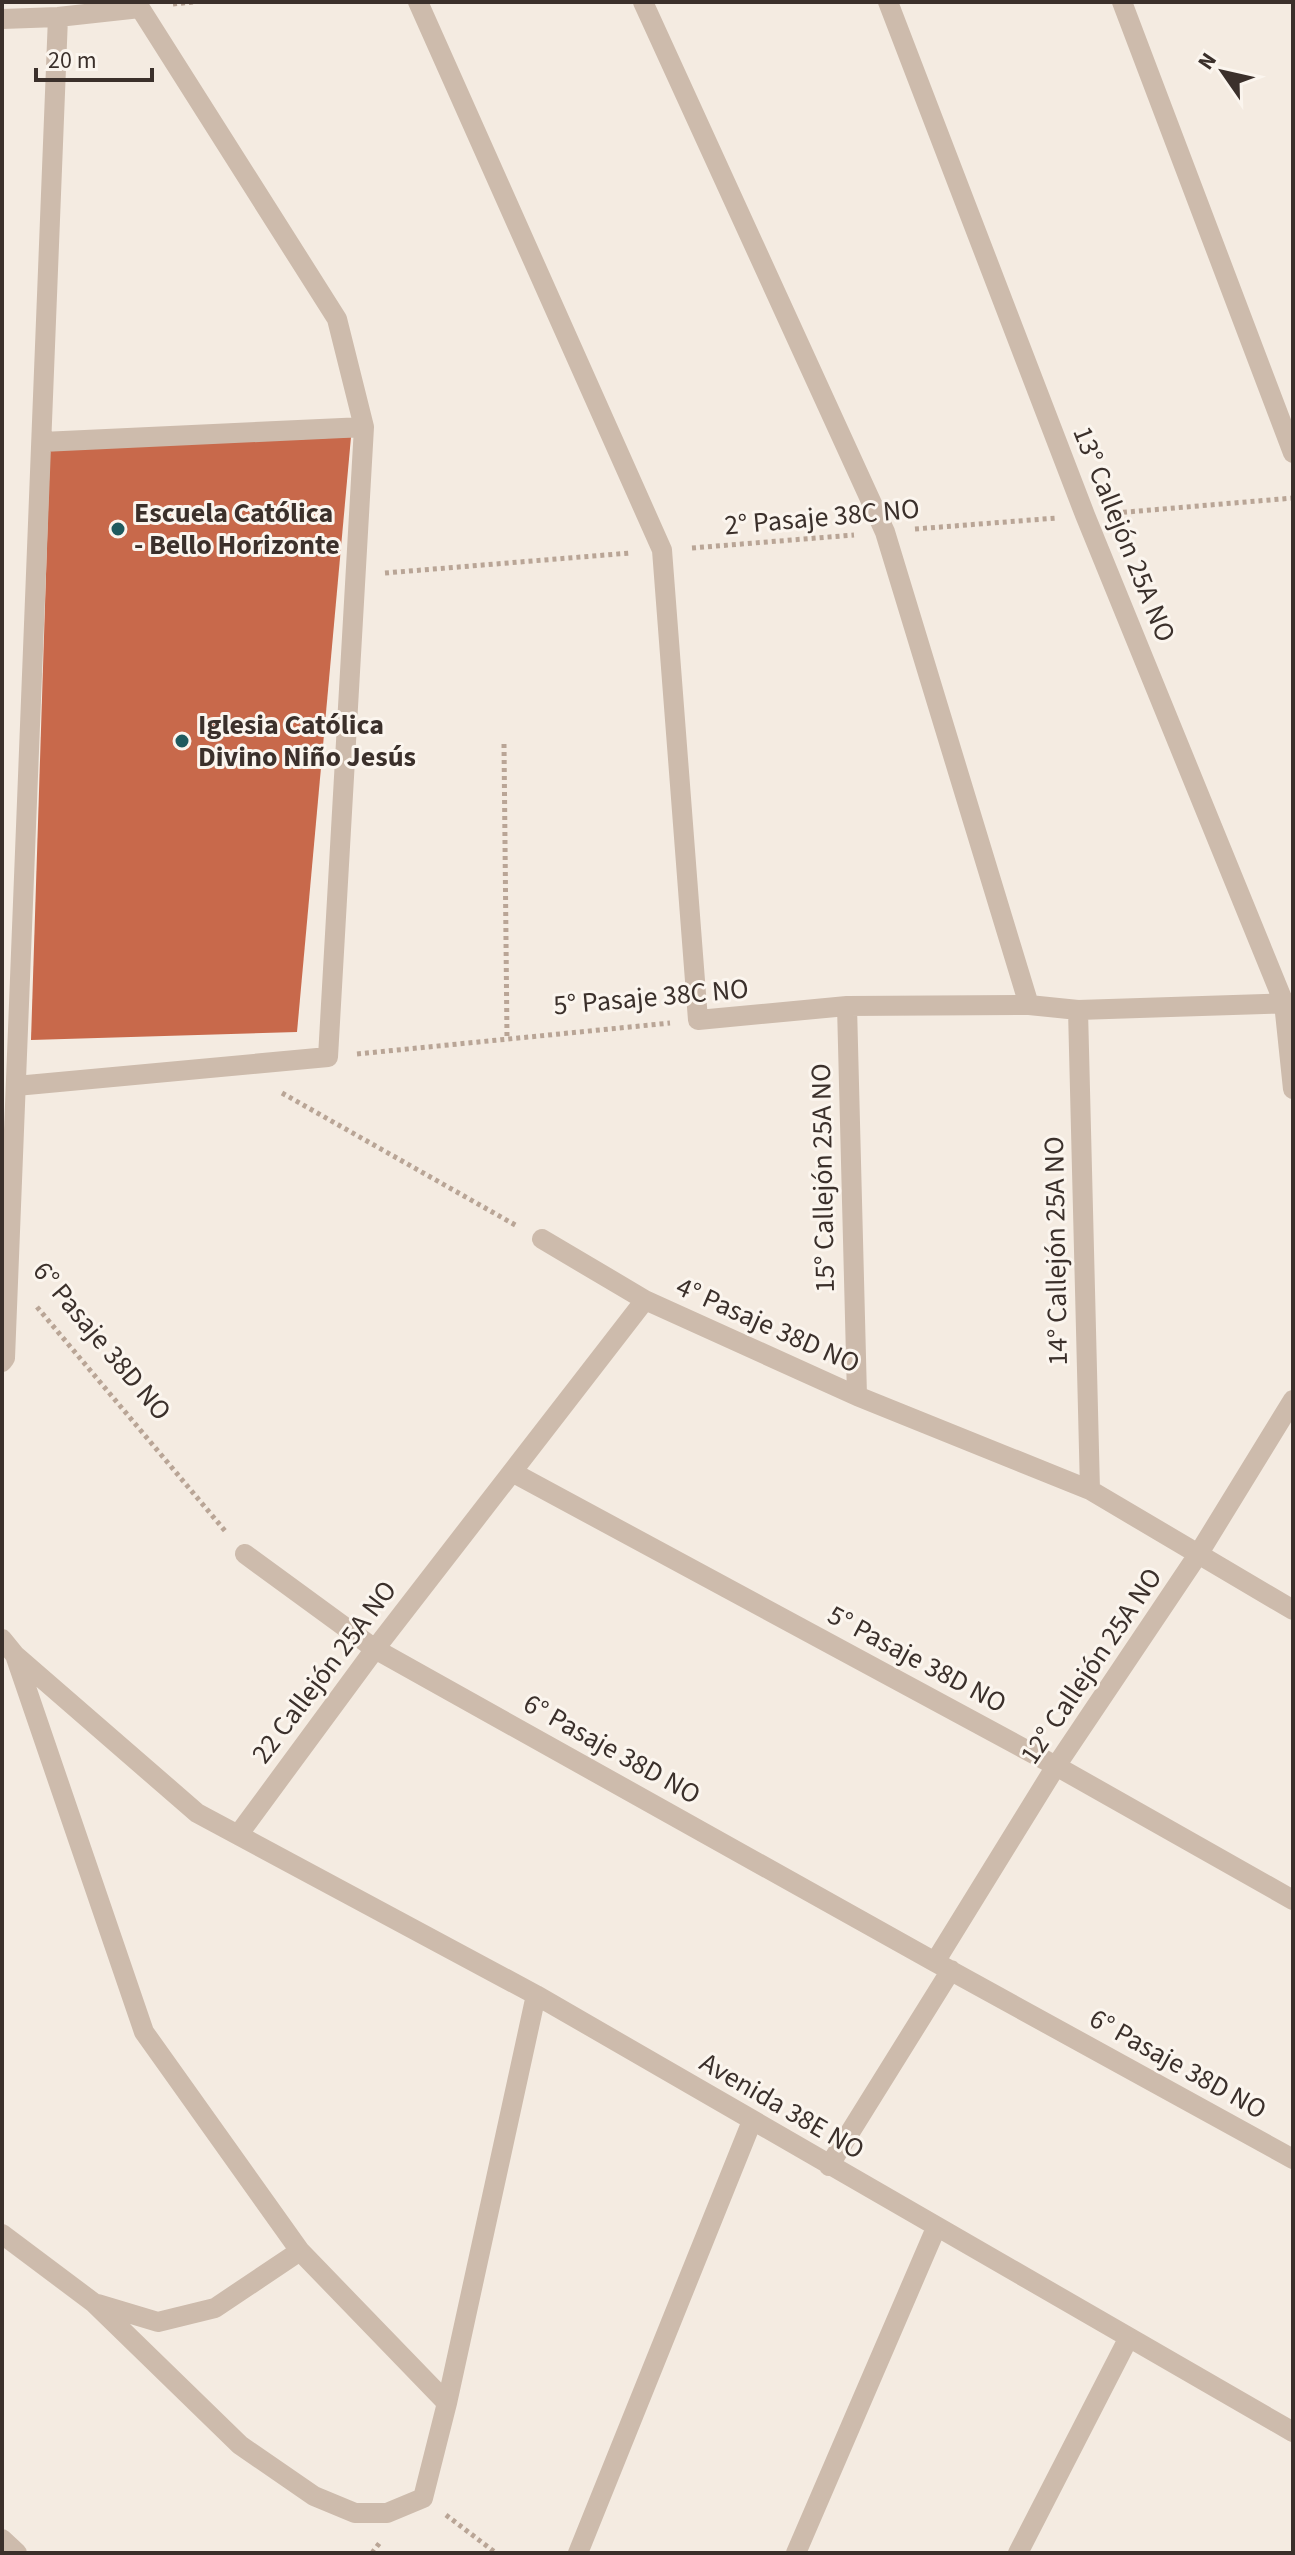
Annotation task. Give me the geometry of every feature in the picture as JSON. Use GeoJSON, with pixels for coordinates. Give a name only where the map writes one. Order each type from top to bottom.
{"type":"FeatureCollection","features":[{"type":"Feature","properties":{"kind":"street"},"geometry":{"type":"LineString","coordinates":[[418,2],[662,550],[698,1020]]}},
{"type":"Feature","properties":{"kind":"street"},"geometry":{"type":"LineString","coordinates":[[643,2],[885,532],[1029,1005]]}},
{"type":"Feature","properties":{"kind":"street","name":"13° Callejón 25A NO"},"geometry":{"type":"LineString","coordinates":[[888,2],[1085,515],[1289,1003],[1293,1089]]}},
{"type":"Feature","properties":{"kind":"street"},"geometry":{"type":"LineString","coordinates":[[1122,2],[1293,453]]}},
{"type":"Feature","properties":{"kind":"street"},"geometry":{"type":"LineString","coordinates":[[2,19],[58,17],[140,8],[337,319],[364,427],[328,1057],[16,1086]]}},
{"type":"Feature","properties":{"kind":"street"},"geometry":{"type":"LineString","coordinates":[[2,1362],[5,1358],[5,1268],[16,1086],[58,17]]}},
{"type":"Feature","properties":{"kind":"street"},"geometry":{"type":"LineString","coordinates":[[42,442],[364,427]]}},
{"type":"Feature","properties":{"kind":"street","name":"5° Pasaje 38C NO"},"geometry":{"type":"LineString","coordinates":[[698,1020],[847,1006],[1029,1005],[1078,1010],[1289,1003]]}},
{"type":"Feature","properties":{"kind":"street","name":"15° Callejón 25A NO"},"geometry":{"type":"LineString","coordinates":[[847,1006],[857,1396]]}},
{"type":"Feature","properties":{"kind":"street","name":"14° Callejón 25A NO"},"geometry":{"type":"LineString","coordinates":[[1078,1010],[1090,1490]]}},
{"type":"Feature","properties":{"kind":"street","name":"4° Pasaje 38D NO"},"geometry":{"type":"LineString","coordinates":[[542,1239],[645,1300],[857,1396],[1090,1490],[1293,1610]]}},
{"type":"Feature","properties":{"kind":"street","name":"22 Callejón 25A NO"},"geometry":{"type":"LineString","coordinates":[[238,1835],[375,1649],[645,1300]]}},
{"type":"Feature","properties":{"kind":"street","name":"12° Callejón 25A NO"},"geometry":{"type":"LineString","coordinates":[[829,2166],[1056,1766],[1199,1553],[1293,1400]]}},
{"type":"Feature","properties":{"kind":"street","name":"5° Pasaje 38D NO"},"geometry":{"type":"LineString","coordinates":[[512,1472],[1056,1766],[1293,1900]]}},
{"type":"Feature","properties":{"kind":"street","name":"6° Pasaje 38D NO"},"geometry":{"type":"LineString","coordinates":[[245,1554],[375,1649],[1293,2159]]}},
{"type":"Feature","properties":{"kind":"street"},"geometry":{"type":"LineString","coordinates":[[2,1639],[15,1655],[197,1813],[238,1835]]}},
{"type":"Feature","properties":{"kind":"street"},"geometry":{"type":"LineString","coordinates":[[15,1655],[144,2032],[300,2251],[447,2403]]}},
{"type":"Feature","properties":{"kind":"street","name":"Avenida 38E NO"},"geometry":{"type":"LineString","coordinates":[[238,1835],[536,1995],[1293,2432]]}},
{"type":"Feature","properties":{"kind":"street"},"geometry":{"type":"LineString","coordinates":[[2,2234],[94,2303],[240,2445],[314,2496],[355,2513],[387,2513],[423,2498],[447,2403],[536,1995]]}},
{"type":"Feature","properties":{"kind":"street"},"geometry":{"type":"LineString","coordinates":[[578,2553],[752,2121]]}},
{"type":"Feature","properties":{"kind":"street"},"geometry":{"type":"LineString","coordinates":[[796,2553],[936,2228]]}},
{"type":"Feature","properties":{"kind":"street"},"geometry":{"type":"LineString","coordinates":[[94,2303],[158,2322],[215,2308],[300,2251]]}},
{"type":"Feature","properties":{"kind":"street"},"geometry":{"type":"LineString","coordinates":[[1018,2553],[1128,2339]]}},
{"type":"Feature","properties":{"kind":"street"},"geometry":{"type":"LineString","coordinates":[[2,2539],[17,2553]]}},
{"type":"Feature","properties":{"kind":"path","name":"2° Pasaje 38C NO"},"geometry":{"type":"LineString","coordinates":[[355,576],[1293,498]]}},
{"type":"Feature","properties":{"kind":"path"},"geometry":{"type":"LineString","coordinates":[[504,744],[507,1038]]}},
{"type":"Feature","properties":{"kind":"path","name":"5° Pasaje 38C NO"},"geometry":{"type":"LineString","coordinates":[[328,1057],[698,1020]]}},
{"type":"Feature","properties":{"kind":"path"},"geometry":{"type":"LineString","coordinates":[[232,1065],[542,1239]]}},
{"type":"Feature","properties":{"kind":"path","name":"6° Pasaje 38D NO"},"geometry":{"type":"LineString","coordinates":[[5,1268],[245,1554]]}},
{"type":"Feature","properties":{"kind":"path"},"geometry":{"type":"LineString","coordinates":[[423,2498],[496,2553]]}},
{"type":"Feature","properties":{"kind":"building","name":"Iglesia Católica Divino Niño Jesús"},"geometry":{"type":"Polygon","coordinates":[[[351,437],[297,1032],[31,1040],[50,450],[351,437]]]}},
{"type":"Feature","properties":{"kind":"place","name":"Escuela Católica - Bello Horizonte"},"geometry":{"type":"Point","coordinates":[118,529]}},
{"type":"Feature","properties":{"kind":"place","name":"Iglesia Católica Divino Niño Jesús"},"geometry":{"type":"Point","coordinates":[182,741]}}]}
